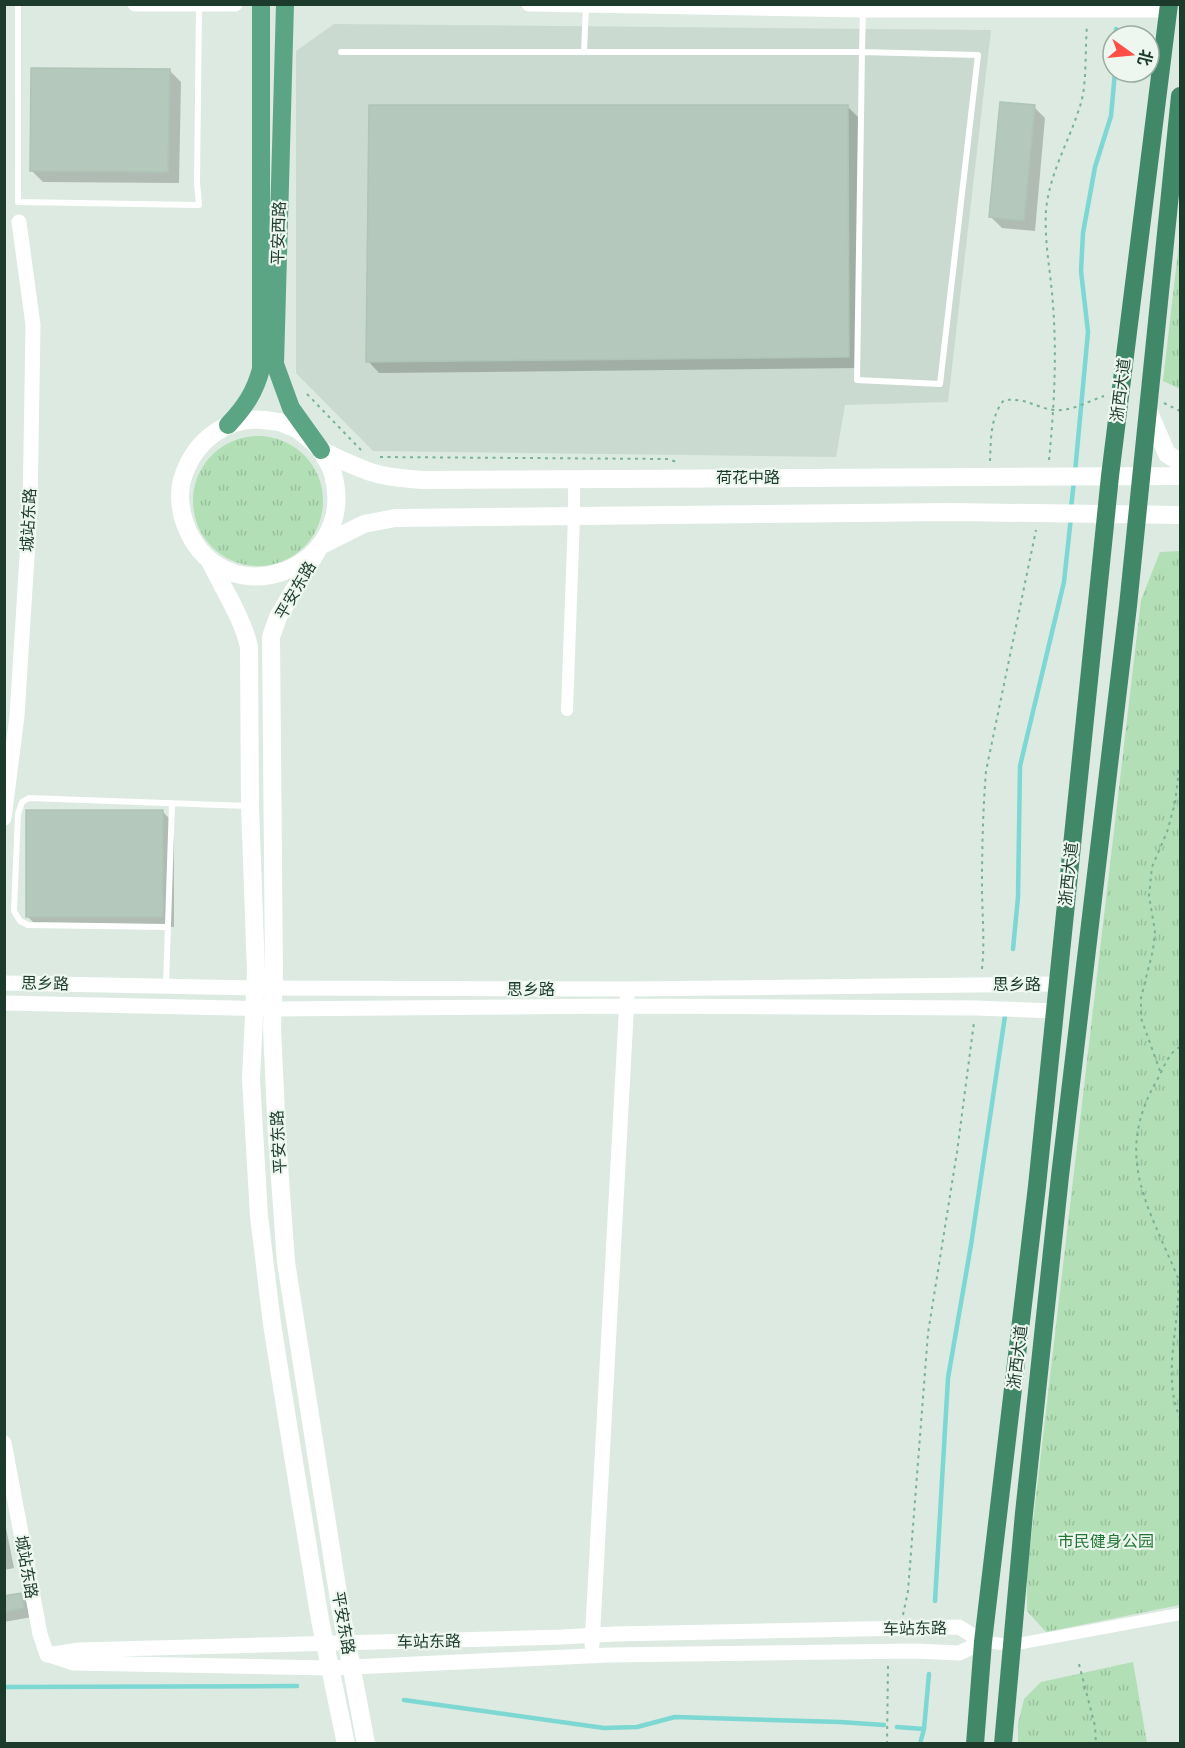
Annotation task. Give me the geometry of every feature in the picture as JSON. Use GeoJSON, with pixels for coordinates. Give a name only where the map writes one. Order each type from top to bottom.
{"type":"FeatureCollection","features":[{"type":"Feature","properties":{"kind":"highway","name":"浙西大道"},"geometry":{"type":"LineString","coordinates":[[975,1743],[983,1642],[1037,1186],[1110,476],[1168,7]]}},
{"type":"Feature","properties":{"kind":"highway","name":"浙西大道"},"geometry":{"type":"LineString","coordinates":[[1003,1743],[1058,1187],[1152,405],[1180,96]]}},
{"type":"Feature","properties":{"kind":"main road","name":"平安西路"},"geometry":{"type":"LineString","coordinates":[[228,425],[247,404],[256,387],[261,369],[261,4]]}},
{"type":"Feature","properties":{"kind":"main road","name":"平安西路"},"geometry":{"type":"LineString","coordinates":[[285,4],[275,364],[291,408],[321,450]]}},
{"type":"Feature","properties":{"kind":"main road"},"geometry":{"type":"LineString","coordinates":[[1152,405],[1167,454],[1180,462]]}},
{"type":"Feature","properties":{"kind":"main road"},"geometry":{"type":"LineString","coordinates":[[321,546],[333,524],[337,498],[333,473],[321,450],[302,432],[279,421],[253,419],[228,425],[206,438],[192,455],[183,476],[180,497],[182,520],[193,542],[210,561],[232,572],[256,577],[280,574],[303,563],[321,546],[364,524],[395,518],[951,512],[1180,514]]}},
{"type":"Feature","properties":{"kind":"main road","name":"荷花中路"},"geometry":{"type":"LineString","coordinates":[[321,450],[370,472],[399,478],[1180,476]]}},
{"type":"Feature","properties":{"kind":"main road","name":"平安东路"},"geometry":{"type":"LineString","coordinates":[[321,546],[278,617],[272,637],[273,1009],[277,1137],[286,1262],[351,1667],[366,1743]]}},
{"type":"Feature","properties":{"kind":"main road","name":"平安东路"},"geometry":{"type":"LineString","coordinates":[[210,561],[244,627],[249,647],[255,988],[251,1079],[259,1216],[272,1324],[290,1439],[346,1743]]}},
{"type":"Feature","properties":{"kind":"street"},"geometry":{"type":"LineString","coordinates":[[135,4],[199,6],[235,4]]}},
{"type":"Feature","properties":{"kind":"street"},"geometry":{"type":"LineString","coordinates":[[529,4],[863,10],[1088,10],[1168,7]]}},
{"type":"Feature","properties":{"kind":"street","name":"城站东路"},"geometry":{"type":"LineString","coordinates":[[4,818],[17,716],[30,509],[33,326],[19,222]]}},
{"type":"Feature","properties":{"kind":"street"},"geometry":{"type":"LineString","coordinates":[[567,710],[574,478]]}},
{"type":"Feature","properties":{"kind":"street","name":"思乡路"},"geometry":{"type":"LineString","coordinates":[[4,982],[255,988],[628,989],[1057,984]]}},
{"type":"Feature","properties":{"kind":"street"},"geometry":{"type":"LineString","coordinates":[[592,1656],[628,989]]}},
{"type":"Feature","properties":{"kind":"street","name":"思乡路"},"geometry":{"type":"LineString","coordinates":[[4,1003],[273,1009],[626,1006],[976,1008],[1054,1011]]}},
{"type":"Feature","properties":{"kind":"street","name":"城站东路"},"geometry":{"type":"LineString","coordinates":[[4,1443],[40,1634],[47,1655]]}},
{"type":"Feature","properties":{"kind":"street"},"geometry":{"type":"LineString","coordinates":[[983,1642],[1012,1645],[1180,1614]]}},
{"type":"Feature","properties":{"kind":"street","name":"车站东路"},"geometry":{"type":"LineString","coordinates":[[47,1655],[79,1650],[901,1628],[959,1628],[983,1642]]}},
{"type":"Feature","properties":{"kind":"street","name":"车站东路"},"geometry":{"type":"LineString","coordinates":[[47,1655],[73,1663],[331,1668],[592,1656],[959,1653],[983,1642]]}},
{"type":"Feature","properties":{"kind":"lane"},"geometry":{"type":"LineString","coordinates":[[18,4],[18,202],[200,205],[197,182],[199,6]]}},
{"type":"Feature","properties":{"kind":"lane"},"geometry":{"type":"LineString","coordinates":[[584,52],[586,5]]}},
{"type":"Feature","properties":{"kind":"lane"},"geometry":{"type":"LineString","coordinates":[[341,52],[862,52],[978,55],[940,384],[857,380],[862,52],[863,10]]}},
{"type":"Feature","properties":{"kind":"lane"},"geometry":{"type":"LineString","coordinates":[[168,927],[28,925],[20,921],[14,911],[18,814],[22,802],[29,798],[250,806]]}},
{"type":"Feature","properties":{"kind":"lane"},"geometry":{"type":"LineString","coordinates":[[166,986],[172,803]]}},
{"type":"Feature","properties":{"kind":"path"},"geometry":{"type":"LineString","coordinates":[[1051,476],[1048,464],[1054,372],[1054,308],[1046,234],[1046,212],[1054,168],[1082,99],[1088,10]]}},
{"type":"Feature","properties":{"kind":"path"},"geometry":{"type":"LineString","coordinates":[[307,394],[362,451],[368,454]]}},
{"type":"Feature","properties":{"kind":"path"},"geometry":{"type":"LineString","coordinates":[[990,465],[991,430],[997,408],[1004,400],[1020,399],[1045,408],[1061,410],[1107,395]]}},
{"type":"Feature","properties":{"kind":"path"},"geometry":{"type":"LineString","coordinates":[[1152,405],[1180,411]]}},
{"type":"Feature","properties":{"kind":"path"},"geometry":{"type":"LineString","coordinates":[[374,456],[667,459],[685,464]]}},
{"type":"Feature","properties":{"kind":"path"},"geometry":{"type":"LineString","coordinates":[[981,984],[984,950],[983,800],[986,771],[1044,513]]}},
{"type":"Feature","properties":{"kind":"path"},"geometry":{"type":"LineString","coordinates":[[1161,1073],[1141,1018],[1140,998],[1153,950],[1155,931],[1149,896],[1152,867],[1167,832],[1175,803],[1179,770]]}},
{"type":"Feature","properties":{"kind":"path"},"geometry":{"type":"LineString","coordinates":[[901,1628],[908,1591],[928,1333],[957,1152],[976,1008]]}},
{"type":"Feature","properties":{"kind":"path"},"geometry":{"type":"LineString","coordinates":[[1180,1047],[1173,1051],[1153,1088],[1140,1120],[1135,1142],[1136,1162],[1142,1191],[1178,1278],[1172,1392],[1180,1418]]}},
{"type":"Feature","properties":{"kind":"path"},"geometry":{"type":"LineString","coordinates":[[887,1743],[888,1652]]}},
{"type":"Feature","properties":{"kind":"path"},"geometry":{"type":"LineString","coordinates":[[1079,1664],[1095,1726],[1096,1743]]}},
{"type":"Feature","properties":{"kind":"shaded area"},"geometry":{"type":"Polygon","coordinates":[[[334,24],[991,30],[948,402],[845,405],[836,457],[373,451],[296,373],[296,51],[334,24]]]}},
{"type":"Feature","properties":{"kind":"green space"},"geometry":{"type":"Polygon","coordinates":[[[1180,234],[1180,389],[1163,381],[1180,234]]]}},
{"type":"Feature","properties":{"kind":"green space"},"geometry":{"type":"Polygon","coordinates":[[[258,436],[283,441],[304,455],[318,476],[323,501],[318,526],[304,547],[283,561],[258,566],[233,561],[212,547],[198,526],[193,501],[198,476],[212,455],[233,441],[258,436]]]}},
{"type":"Feature","properties":{"kind":"green space","name":"市民健身公园"},"geometry":{"type":"Polygon","coordinates":[[[1180,551],[1180,1605],[1046,1632],[1027,1611],[1027,1573],[1141,600],[1160,552],[1180,551]]]}},
{"type":"Feature","properties":{"kind":"green space"},"geometry":{"type":"Polygon","coordinates":[[[1133,1662],[1147,1743],[1018,1743],[1018,1724],[1024,1699],[1041,1682],[1133,1662]]]}},
{"type":"Feature","properties":{"kind":"building"},"geometry":{"type":"Polygon","coordinates":[[[31,68],[170,69],[168,172],[30,171],[31,68]]]}},
{"type":"Feature","properties":{"kind":"building"},"geometry":{"type":"Polygon","coordinates":[[[1000,102],[1035,105],[1024,221],[989,217],[1000,102]]]}},
{"type":"Feature","properties":{"kind":"building"},"geometry":{"type":"Polygon","coordinates":[[[369,105],[848,105],[849,357],[366,362],[369,105]]]}},
{"type":"Feature","properties":{"kind":"building"},"geometry":{"type":"Polygon","coordinates":[[[26,810],[163,810],[163,917],[26,917],[26,810]]]}},
{"type":"Feature","properties":{"kind":"building"},"geometry":{"type":"Polygon","coordinates":[[[21,1593],[24,1608],[4,1612],[4,1596],[21,1593]]]}},
{"type":"Feature","properties":{"kind":"waterway"},"geometry":{"type":"LineString","coordinates":[[1075,472],[1088,332],[1081,271],[1083,233],[1095,167],[1111,116],[1114,84]]}},
{"type":"Feature","properties":{"kind":"waterway"},"geometry":{"type":"LineString","coordinates":[[1071,508],[1074,481]]}},
{"type":"Feature","properties":{"kind":"waterway"},"geometry":{"type":"LineString","coordinates":[[1013,949],[1018,897],[1020,766],[1064,582],[1071,517]]}},
{"type":"Feature","properties":{"kind":"waterway"},"geometry":{"type":"LineString","coordinates":[[935,1601],[948,1378],[971,1245],[1005,1016]]}},
{"type":"Feature","properties":{"kind":"waterway"},"geometry":{"type":"LineString","coordinates":[[920,1744],[924,1729],[929,1674]]}},
{"type":"Feature","properties":{"kind":"waterway"},"geometry":{"type":"LineString","coordinates":[[4,1687],[297,1686]]}},
{"type":"Feature","properties":{"kind":"waterway"},"geometry":{"type":"LineString","coordinates":[[404,1700],[604,1728],[637,1727],[675,1717],[884,1725]]}},
{"type":"Feature","properties":{"kind":"waterway"},"geometry":{"type":"LineString","coordinates":[[897,1727],[924,1729]]}}]}
